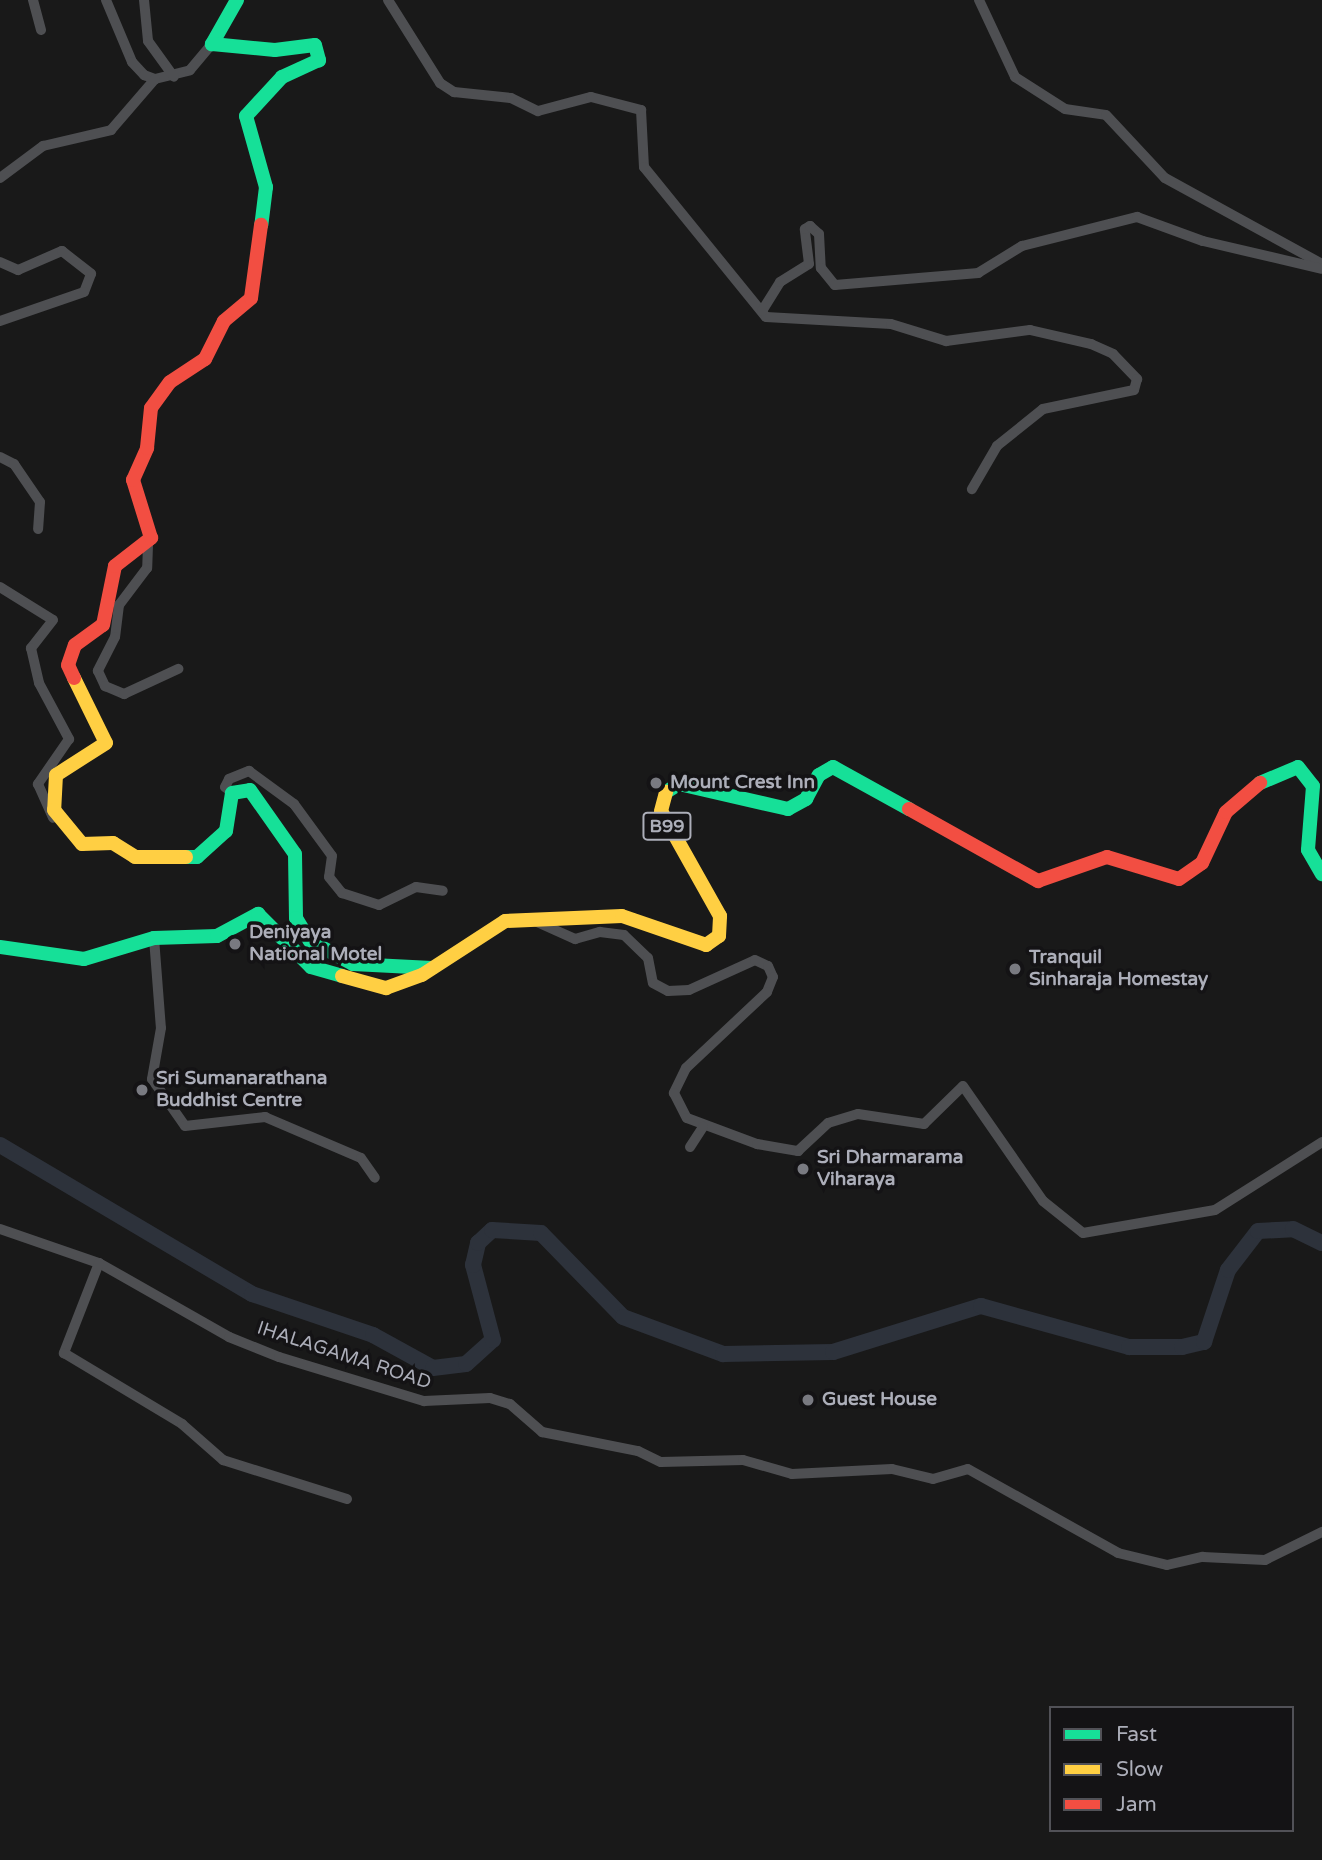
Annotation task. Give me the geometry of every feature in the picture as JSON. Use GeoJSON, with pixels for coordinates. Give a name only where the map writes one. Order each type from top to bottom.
{"type":"FeatureCollection","features":[{"type":"Feature","properties":{"kind":"main road"},"geometry":{"type":"LineString","coordinates":[[237,0],[212,44],[275,50],[315,45],[321,52],[320,60],[282,77],[246,116],[266,187],[251,298],[224,321],[205,359],[170,382],[151,408],[147,448],[133,480],[150,525],[148,545],[115,566],[103,625],[70,655],[68,665],[106,743],[56,775],[52,796],[61,825],[82,844],[113,843],[135,857],[197,857],[226,831],[232,793],[250,790],[283,829],[298,870],[296,918],[310,941],[353,964],[432,968]]}},
{"type":"Feature","properties":{"kind":"main road","name":"B99"},"geometry":{"type":"LineString","coordinates":[[0,947],[73,960],[154,939],[217,936],[258,914],[304,963],[326,974],[392,988],[432,968],[491,926],[622,916],[706,945],[719,936],[720,916],[676,845],[661,811],[663,793],[679,784],[788,809],[806,799],[819,775],[833,767],[1038,881],[1107,857],[1179,879],[1202,863],[1226,812],[1271,774],[1298,767],[1313,786],[1308,850],[1322,874]]}},
{"type":"Feature","properties":{"kind":"street"},"geometry":{"type":"LineString","coordinates":[[33,0],[41,30]]}},
{"type":"Feature","properties":{"kind":"street"},"geometry":{"type":"LineString","coordinates":[[106,0],[132,62],[155,79],[174,77],[190,70],[212,44]]}},
{"type":"Feature","properties":{"kind":"street"},"geometry":{"type":"LineString","coordinates":[[145,0],[148,41],[174,77]]}},
{"type":"Feature","properties":{"kind":"street"},"geometry":{"type":"LineString","coordinates":[[388,0],[440,83],[454,92],[511,98],[538,111],[591,97],[641,110],[644,167],[762,311],[789,322],[831,318],[891,324],[946,341],[1030,330],[1091,344],[1113,354],[1137,379],[1134,390],[1044,410],[998,446],[972,489]]}},
{"type":"Feature","properties":{"kind":"street"},"geometry":{"type":"LineString","coordinates":[[979,0],[1015,77],[1065,109],[1106,115],[1165,177],[1322,266]]}},
{"type":"Feature","properties":{"kind":"street"},"geometry":{"type":"LineString","coordinates":[[0,178],[43,146],[111,130],[155,79]]}},
{"type":"Feature","properties":{"kind":"street"},"geometry":{"type":"LineString","coordinates":[[762,311],[779,282],[809,264],[810,226],[819,234],[821,268],[835,285],[978,273],[1023,246],[1138,217],[1203,241],[1322,266]]}},
{"type":"Feature","properties":{"kind":"street"},"geometry":{"type":"LineString","coordinates":[[0,262],[18,270],[62,251],[91,274],[84,292],[0,321]]}},
{"type":"Feature","properties":{"kind":"street"},"geometry":{"type":"LineString","coordinates":[[0,457],[14,464],[40,502],[38,529]]}},
{"type":"Feature","properties":{"kind":"street"},"geometry":{"type":"LineString","coordinates":[[148,545],[147,568],[120,605],[115,637],[98,671],[105,686],[124,694],[178,669]]}},
{"type":"Feature","properties":{"kind":"street"},"geometry":{"type":"LineString","coordinates":[[0,587],[52,620],[31,648],[40,683],[69,739],[38,784],[61,825]]}},
{"type":"Feature","properties":{"kind":"street"},"geometry":{"type":"LineString","coordinates":[[232,793],[225,787],[229,779],[249,771],[293,804],[332,856],[329,877],[342,893],[379,905],[416,887],[443,891]]}},
{"type":"Feature","properties":{"kind":"street"},"geometry":{"type":"LineString","coordinates":[[537,922],[575,939],[600,932],[624,935],[648,958],[653,983],[668,991],[689,990],[755,960],[768,966],[773,978],[767,992],[676,1083],[680,1110],[704,1127],[798,1151],[828,1123],[846,1116],[924,1124],[962,1086],[1043,1200],[1083,1233],[1215,1210],[1322,1142]]}},
{"type":"Feature","properties":{"kind":"street"},"geometry":{"type":"LineString","coordinates":[[154,939],[161,1028],[152,1079],[185,1126],[265,1117],[361,1158],[375,1178]]}},
{"type":"Feature","properties":{"kind":"street"},"geometry":{"type":"LineString","coordinates":[[690,1147],[704,1127]]}},
{"type":"Feature","properties":{"kind":"street","name":"IHALAGAMA ROAD"},"geometry":{"type":"LineString","coordinates":[[0,1229],[99,1263],[229,1336],[279,1357],[424,1401],[490,1398],[510,1404],[542,1432],[638,1451],[661,1462],[743,1460],[792,1474],[892,1469],[933,1479],[968,1469],[1118,1553],[1167,1565],[1203,1558],[1265,1560],[1322,1532]]}},
{"type":"Feature","properties":{"kind":"street"},"geometry":{"type":"LineString","coordinates":[[99,1263],[64,1353],[182,1424],[223,1460],[347,1499]]}},
{"type":"Feature","properties":{"kind":"waterway"},"geometry":{"type":"LineString","coordinates":[[0,1145],[252,1294],[373,1335],[433,1368],[466,1364],[493,1340],[473,1265],[478,1243],[492,1230],[541,1233],[623,1317],[723,1354],[833,1352],[981,1306],[1129,1347],[1182,1347],[1204,1342],[1228,1270],[1258,1231],[1293,1229],[1322,1243]]}},
{"type":"Feature","properties":{"kind":"traffic: fast"},"geometry":{"type":"LineString","coordinates":[[237,0],[212,44],[275,50],[315,45],[319,60],[282,77],[246,116],[266,187],[261,225]]}},
{"type":"Feature","properties":{"kind":"traffic: fast"},"geometry":{"type":"LineString","coordinates":[[666,792],[679,784],[788,809],[806,799],[819,775],[833,767],[909,809]]}},
{"type":"Feature","properties":{"kind":"traffic: fast"},"geometry":{"type":"LineString","coordinates":[[1260,783],[1298,767],[1313,786],[1308,850],[1322,874]]}},
{"type":"Feature","properties":{"kind":"traffic: fast"},"geometry":{"type":"LineString","coordinates":[[186,857],[197,857],[226,831],[232,793],[250,790],[295,854],[296,918],[310,941],[353,964],[432,968]]}},
{"type":"Feature","properties":{"kind":"traffic: fast"},"geometry":{"type":"LineString","coordinates":[[0,947],[84,959],[154,938],[217,936],[258,914],[311,967],[342,976]]}},
{"type":"Feature","properties":{"kind":"traffic: slow"},"geometry":{"type":"LineString","coordinates":[[74,678],[106,743],[56,775],[54,810],[82,844],[113,843],[135,857],[186,857]]}},
{"type":"Feature","properties":{"kind":"traffic: slow"},"geometry":{"type":"LineString","coordinates":[[342,976],[386,988],[422,975],[505,921],[622,916],[706,945],[719,936],[720,916],[661,811],[666,792]]}},
{"type":"Feature","properties":{"kind":"traffic: jam"},"geometry":{"type":"LineString","coordinates":[[74,678],[68,665],[75,645],[103,625],[115,566],[151,538],[133,480],[147,448],[151,408],[170,382],[205,359],[224,321],[251,298],[261,225]]}},
{"type":"Feature","properties":{"kind":"traffic: jam"},"geometry":{"type":"LineString","coordinates":[[909,809],[1038,881],[1107,857],[1179,879],[1202,863],[1226,812],[1260,783]]}},
{"type":"Feature","properties":{"kind":"place","name":"Mount Crest Inn"},"geometry":{"type":"Point","coordinates":[656,783]}},
{"type":"Feature","properties":{"kind":"place","name":"Deniyaya National Motel"},"geometry":{"type":"Point","coordinates":[235,944]}},
{"type":"Feature","properties":{"kind":"place","name":"Tranquil Sinharaja Homestay"},"geometry":{"type":"Point","coordinates":[1015,969]}},
{"type":"Feature","properties":{"kind":"place","name":"Sri Sumanarathana Buddhist Centre"},"geometry":{"type":"Point","coordinates":[142,1090]}},
{"type":"Feature","properties":{"kind":"place","name":"Sri Dharmarama Viharaya"},"geometry":{"type":"Point","coordinates":[803,1169]}},
{"type":"Feature","properties":{"kind":"place","name":"Guest House"},"geometry":{"type":"Point","coordinates":[808,1400]}}]}
